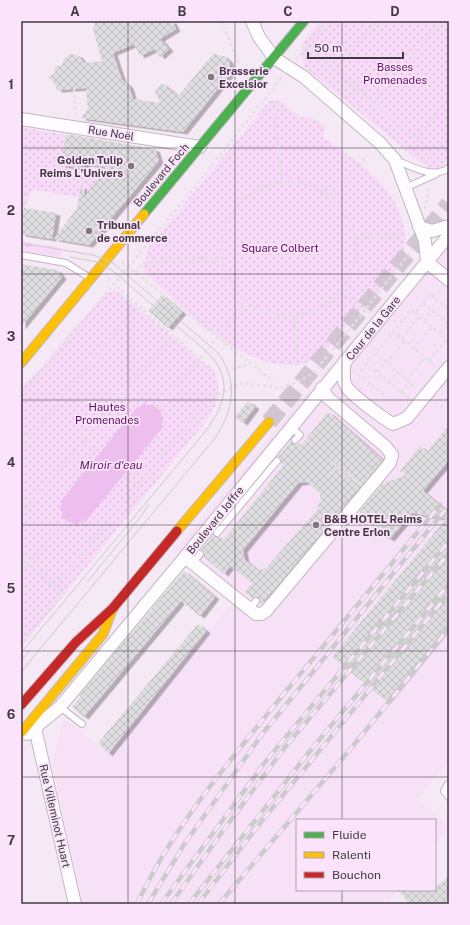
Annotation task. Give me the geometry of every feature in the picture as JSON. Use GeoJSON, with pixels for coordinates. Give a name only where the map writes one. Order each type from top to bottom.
{"type":"FeatureCollection","features":[{"type":"Feature","properties":{"kind":"main road","name":"Boulevard Foch"},"geometry":{"type":"LineString","coordinates":[[21,363],[304,21]]}},
{"type":"Feature","properties":{"kind":"main road","name":"Boulevard Joffre"},"geometry":{"type":"LineString","coordinates":[[21,705],[47,674],[95,622],[113,608],[269,422]]}},
{"type":"Feature","properties":{"kind":"main road","name":"Boulevard Joffre"},"geometry":{"type":"LineString","coordinates":[[21,733],[103,634],[113,608]]}},
{"type":"Feature","properties":{"kind":"street"},"geometry":{"type":"LineString","coordinates":[[252,21],[259,37],[274,58],[304,77],[369,133],[395,160],[405,188],[415,226],[425,241],[427,262],[449,280]]}},
{"type":"Feature","properties":{"kind":"street","name":"Rue Noël"},"geometry":{"type":"LineString","coordinates":[[21,119],[200,147]]}},
{"type":"Feature","properties":{"kind":"street"},"geometry":{"type":"LineString","coordinates":[[415,226],[432,231],[449,226]]}},
{"type":"Feature","properties":{"kind":"street","name":"Cour de la Gare"},"geometry":{"type":"LineString","coordinates":[[445,365],[407,418],[394,424],[381,417],[346,386],[343,374],[345,361],[449,235]]}},
{"type":"Feature","properties":{"kind":"street","name":"Boulevard Joffre"},"geometry":{"type":"LineString","coordinates":[[345,361],[322,388],[295,431],[193,558],[253,605],[256,614],[266,611],[349,512]]}},
{"type":"Feature","properties":{"kind":"street"},"geometry":{"type":"LineString","coordinates":[[322,388],[327,397],[386,447],[392,455],[390,463],[349,512]]}},
{"type":"Feature","properties":{"kind":"street"},"geometry":{"type":"LineString","coordinates":[[21,738],[60,707],[193,558]]}},
{"type":"Feature","properties":{"kind":"street","name":"Rue Villeminot Huart"},"geometry":{"type":"LineString","coordinates":[[35,728],[75,904]]}},
{"type":"Feature","properties":{"kind":"lane"},"geometry":{"type":"LineString","coordinates":[[395,160],[429,175]]}},
{"type":"Feature","properties":{"kind":"lane"},"geometry":{"type":"LineString","coordinates":[[405,188],[429,175],[436,174],[449,168]]}},
{"type":"Feature","properties":{"kind":"lane"},"geometry":{"type":"LineString","coordinates":[[21,255],[66,263],[91,278]]}},
{"type":"Feature","properties":{"kind":"lane"},"geometry":{"type":"LineString","coordinates":[[295,431],[295,440]]}},
{"type":"Feature","properties":{"kind":"lane"},"geometry":{"type":"LineString","coordinates":[[217,533],[277,461]]}},
{"type":"Feature","properties":{"kind":"lane"},"geometry":{"type":"LineString","coordinates":[[60,707],[82,724]]}},
{"type":"Feature","properties":{"kind":"lane"},"geometry":{"type":"LineString","coordinates":[[448,784],[444,791],[449,797]]}},
{"type":"Feature","properties":{"kind":"path"},"geometry":{"type":"LineString","coordinates":[[220,21],[239,64]]}},
{"type":"Feature","properties":{"kind":"path"},"geometry":{"type":"LineString","coordinates":[[21,396],[194,188],[327,21]]}},
{"type":"Feature","properties":{"kind":"path"},"geometry":{"type":"LineString","coordinates":[[335,70],[377,21]]}},
{"type":"Feature","properties":{"kind":"path"},"geometry":{"type":"LineString","coordinates":[[375,102],[441,21]]}},
{"type":"Feature","properties":{"kind":"path"},"geometry":{"type":"LineString","coordinates":[[307,46],[375,102],[433,153]]}},
{"type":"Feature","properties":{"kind":"path"},"geometry":{"type":"LineString","coordinates":[[74,89],[76,117],[75,128]]}},
{"type":"Feature","properties":{"kind":"path"},"geometry":{"type":"LineString","coordinates":[[416,138],[449,98]]}},
{"type":"Feature","properties":{"kind":"path"},"geometry":{"type":"LineString","coordinates":[[273,101],[282,182]]}},
{"type":"Feature","properties":{"kind":"path"},"geometry":{"type":"LineString","coordinates":[[355,240],[415,226],[427,208],[429,175],[427,161],[449,134]]}},
{"type":"Feature","properties":{"kind":"path"},"geometry":{"type":"LineString","coordinates":[[330,196],[368,155]]}},
{"type":"Feature","properties":{"kind":"path"},"geometry":{"type":"LineString","coordinates":[[282,182],[300,182],[330,196],[342,208],[348,218],[355,240],[355,258],[350,276],[340,291],[327,304],[311,312],[294,315],[276,314],[260,310],[246,301],[226,274],[222,257],[222,239],[227,222],[236,207],[249,194],[265,186],[282,182]]}},
{"type":"Feature","properties":{"kind":"path"},"geometry":{"type":"LineString","coordinates":[[55,586],[205,404],[217,394],[243,383],[281,388],[312,374],[413,249]]}},
{"type":"Feature","properties":{"kind":"path"},"geometry":{"type":"LineString","coordinates":[[135,272],[144,263],[222,257]]}},
{"type":"Feature","properties":{"kind":"path"},"geometry":{"type":"LineString","coordinates":[[118,259],[248,364],[273,382]]}},
{"type":"Feature","properties":{"kind":"path"},"geometry":{"type":"LineString","coordinates":[[107,279],[217,374]]}},
{"type":"Feature","properties":{"kind":"path"},"geometry":{"type":"LineString","coordinates":[[340,291],[374,316]]}},
{"type":"Feature","properties":{"kind":"path"},"geometry":{"type":"LineString","coordinates":[[415,313],[430,294],[449,310],[443,320]]}},
{"type":"Feature","properties":{"kind":"path"},"geometry":{"type":"LineString","coordinates":[[158,408],[200,359],[246,301]]}},
{"type":"Feature","properties":{"kind":"path"},"geometry":{"type":"LineString","coordinates":[[423,303],[448,324],[440,333]]}},
{"type":"Feature","properties":{"kind":"path"},"geometry":{"type":"LineString","coordinates":[[21,448],[138,306]]}},
{"type":"Feature","properties":{"kind":"path"},"geometry":{"type":"LineString","coordinates":[[388,398],[359,375],[366,364],[411,310],[448,340],[429,361]]}},
{"type":"Feature","properties":{"kind":"path"},"geometry":{"type":"LineString","coordinates":[[424,320],[432,310]]}},
{"type":"Feature","properties":{"kind":"path"},"geometry":{"type":"LineString","coordinates":[[294,315],[297,368]]}},
{"type":"Feature","properties":{"kind":"path"},"geometry":{"type":"LineString","coordinates":[[376,372],[403,340],[419,316]]}},
{"type":"Feature","properties":{"kind":"path"},"geometry":{"type":"LineString","coordinates":[[414,349],[432,327]]}},
{"type":"Feature","properties":{"kind":"path"},"geometry":{"type":"LineString","coordinates":[[393,331],[437,367]]}},
{"type":"Feature","properties":{"kind":"path"},"geometry":{"type":"LineString","coordinates":[[21,514],[173,336]]}},
{"type":"Feature","properties":{"kind":"path"},"geometry":{"type":"LineString","coordinates":[[366,364],[410,399],[418,390],[375,354]]}},
{"type":"Feature","properties":{"kind":"path"},"geometry":{"type":"LineString","coordinates":[[401,392],[425,358]]}},
{"type":"Feature","properties":{"kind":"path"},"geometry":{"type":"LineString","coordinates":[[232,369],[248,364]]}},
{"type":"Feature","properties":{"kind":"path"},"geometry":{"type":"LineString","coordinates":[[432,373],[437,367],[445,365]]}},
{"type":"Feature","properties":{"kind":"path"},"geometry":{"type":"LineString","coordinates":[[389,382],[397,372]]}},
{"type":"Feature","properties":{"kind":"path"},"geometry":{"type":"LineString","coordinates":[[432,400],[443,407]]}},
{"type":"Feature","properties":{"kind":"path"},"geometry":{"type":"LineString","coordinates":[[295,431],[367,490]]}},
{"type":"Feature","properties":{"kind":"path"},"geometry":{"type":"LineString","coordinates":[[84,442],[99,454]]}},
{"type":"Feature","properties":{"kind":"path"},"geometry":{"type":"LineString","coordinates":[[329,476],[338,466]]}},
{"type":"Feature","properties":{"kind":"path"},"geometry":{"type":"LineString","coordinates":[[123,475],[137,486]]}},
{"type":"Feature","properties":{"kind":"path"},"geometry":{"type":"LineString","coordinates":[[349,512],[372,533],[375,543]]}},
{"type":"Feature","properties":{"kind":"path"},"geometry":{"type":"LineString","coordinates":[[21,573],[66,520]]}},
{"type":"Feature","properties":{"kind":"path"},"geometry":{"type":"LineString","coordinates":[[21,558],[64,593],[21,646]]}},
{"type":"Feature","properties":{"kind":"shaded area"},"geometry":{"type":"Polygon","coordinates":[[[434,241],[449,253],[449,760],[417,800],[449,827],[436,844],[436,819],[296,819],[296,891],[397,891],[387,904],[83,904],[52,765],[64,718],[108,754],[233,602],[173,553],[434,241]]]}},
{"type":"Feature","properties":{"kind":"green space","name":"Basses Promenades"},"geometry":{"type":"Polygon","coordinates":[[[320,21],[449,21],[449,163],[445,167],[434,170],[420,162],[305,67],[302,59],[302,47],[310,32],[320,21]]]}},
{"type":"Feature","properties":{"kind":"green space","name":"Square Colbert"},"geometry":{"type":"Polygon","coordinates":[[[278,100],[301,117],[318,121],[326,128],[323,137],[360,164],[382,185],[391,196],[398,209],[404,228],[405,237],[405,259],[321,356],[298,364],[274,364],[249,355],[224,341],[179,305],[143,270],[148,248],[269,101],[278,100]]]}},
{"type":"Feature","properties":{"kind":"green space"},"geometry":{"type":"Polygon","coordinates":[[[21,127],[66,135],[79,168],[83,164],[91,165],[90,170],[97,179],[84,198],[36,190],[31,193],[25,207],[21,205],[21,127]]]}},
{"type":"Feature","properties":{"kind":"green space"},"geometry":{"type":"Polygon","coordinates":[[[21,241],[62,248],[60,257],[21,250],[21,241]]]}},
{"type":"Feature","properties":{"kind":"green space","name":"Hautes Promenades"},"geometry":{"type":"Polygon","coordinates":[[[113,290],[118,291],[214,372],[219,389],[216,405],[210,416],[21,647],[21,390],[100,299],[113,290]]]}},
{"type":"Feature","properties":{"kind":"water","name":"Miroir d'eau"},"geometry":{"type":"Polygon","coordinates":[[[144,403],[151,406],[152,404],[162,412],[160,414],[164,418],[161,425],[163,427],[85,522],[82,520],[77,525],[72,522],[70,523],[61,516],[63,514],[59,509],[62,503],[60,502],[138,406],[140,407],[144,403]]]}},
{"type":"Feature","properties":{"kind":"building"},"geometry":{"type":"Polygon","coordinates":[[[96,21],[172,21],[176,29],[160,39],[169,49],[160,57],[155,49],[140,56],[134,44],[113,53],[122,80],[129,86],[133,99],[160,103],[155,91],[162,83],[178,96],[214,53],[224,56],[229,61],[230,67],[233,70],[183,132],[81,118],[88,109],[86,88],[57,90],[56,86],[49,77],[55,73],[55,66],[62,65],[64,59],[70,54],[78,55],[84,63],[102,61],[93,29],[96,21]]]}},
{"type":"Feature","properties":{"kind":"building"},"geometry":{"type":"Polygon","coordinates":[[[66,134],[155,149],[159,161],[89,245],[54,239],[77,208],[81,185],[85,196],[105,167],[87,164],[78,168],[61,165],[66,134]]]}},
{"type":"Feature","properties":{"kind":"building"},"geometry":{"type":"Polygon","coordinates":[[[24,208],[56,213],[52,239],[21,234],[21,213],[24,208]]]}},
{"type":"Feature","properties":{"kind":"building"},"geometry":{"type":"Polygon","coordinates":[[[21,264],[57,270],[62,277],[21,327],[21,264]]]}},
{"type":"Feature","properties":{"kind":"building"},"geometry":{"type":"Polygon","coordinates":[[[162,295],[182,312],[168,328],[148,311],[162,295]]]}},
{"type":"Feature","properties":{"kind":"building"},"geometry":{"type":"Polygon","coordinates":[[[248,401],[255,407],[243,423],[235,417],[248,401]]]}},
{"type":"Feature","properties":{"kind":"building"},"geometry":{"type":"Polygon","coordinates":[[[328,412],[383,460],[261,605],[259,597],[252,598],[245,592],[252,583],[230,566],[224,574],[204,557],[204,553],[201,550],[213,535],[224,539],[283,466],[281,464],[281,459],[278,457],[291,441],[293,444],[298,443],[301,445],[328,412]],[[307,482],[298,483],[243,550],[245,560],[256,569],[265,569],[319,508],[317,506],[321,502],[320,493],[307,482]]]}},
{"type":"Feature","properties":{"kind":"building"},"geometry":{"type":"Polygon","coordinates":[[[449,425],[449,460],[423,491],[449,513],[449,624],[386,701],[332,657],[446,519],[412,513],[390,539],[385,537],[362,518],[360,511],[382,484],[406,475],[400,471],[420,446],[427,452],[449,425]]]}},
{"type":"Feature","properties":{"kind":"building"},"geometry":{"type":"Polygon","coordinates":[[[184,571],[215,597],[200,616],[181,601],[84,717],[72,707],[81,696],[79,695],[184,571]]]}},
{"type":"Feature","properties":{"kind":"building"},"geometry":{"type":"Polygon","coordinates":[[[198,624],[206,631],[108,754],[98,743],[198,624]]]}},
{"type":"Feature","properties":{"kind":"building"},"geometry":{"type":"Polygon","coordinates":[[[449,876],[449,904],[409,904],[399,891],[436,891],[436,886],[449,876]]]}},
{"type":"Feature","properties":{"kind":"tunnel"},"geometry":{"type":"LineString","coordinates":[[269,422],[449,204]]}},
{"type":"Feature","properties":{"kind":"tram line"},"geometry":{"type":"LineString","coordinates":[[21,243],[93,255],[113,263],[217,352],[229,373],[231,384],[230,406],[215,438],[21,672]]}},
{"type":"Feature","properties":{"kind":"tram line"},"geometry":{"type":"LineString","coordinates":[[21,653],[205,432],[218,411],[224,391],[224,381],[221,371],[206,351],[113,271],[97,262],[70,257]]}},
{"type":"Feature","properties":{"kind":"tram line"},"geometry":{"type":"LineString","coordinates":[[88,581],[142,515],[149,504]]}},
{"type":"Feature","properties":{"kind":"tram line"},"geometry":{"type":"LineString","coordinates":[[21,661],[30,650]]}},
{"type":"Feature","properties":{"kind":"railway"},"geometry":{"type":"LineString","coordinates":[[137,904],[166,850],[201,798],[278,701],[440,505]]}},
{"type":"Feature","properties":{"kind":"railway"},"geometry":{"type":"LineString","coordinates":[[148,904],[185,843],[263,733],[445,510]]}},
{"type":"Feature","properties":{"kind":"railway"},"geometry":{"type":"LineString","coordinates":[[161,904],[266,761],[449,541]]}},
{"type":"Feature","properties":{"kind":"railway"},"geometry":{"type":"LineString","coordinates":[[171,904],[286,746],[449,553]]}},
{"type":"Feature","properties":{"kind":"railway"},"geometry":{"type":"LineString","coordinates":[[189,904],[310,751],[449,584]]}},
{"type":"Feature","properties":{"kind":"railway"},"geometry":{"type":"LineString","coordinates":[[198,904],[261,822],[449,593]]}},
{"type":"Feature","properties":{"kind":"railway"},"geometry":{"type":"LineString","coordinates":[[219,904],[353,746],[449,628]]}},
{"type":"Feature","properties":{"kind":"traffic: fast"},"geometry":{"type":"LineString","coordinates":[[144,214],[304,21]]}},
{"type":"Feature","properties":{"kind":"traffic: slow"},"geometry":{"type":"LineString","coordinates":[[21,363],[144,214]]}},
{"type":"Feature","properties":{"kind":"traffic: slow"},"geometry":{"type":"LineString","coordinates":[[177,531],[269,422]]}},
{"type":"Feature","properties":{"kind":"traffic: slow"},"geometry":{"type":"LineString","coordinates":[[21,733],[103,634],[112,610]]}},
{"type":"Feature","properties":{"kind":"traffic: jam"},"geometry":{"type":"LineString","coordinates":[[21,705],[76,642],[113,608],[177,531]]}},
{"type":"Feature","properties":{"kind":"place","name":"Brasserie Excelsior"},"geometry":{"type":"Point","coordinates":[211,77]}},
{"type":"Feature","properties":{"kind":"place","name":"Golden Tulip Reims L'Univers"},"geometry":{"type":"Point","coordinates":[131,166]}},
{"type":"Feature","properties":{"kind":"place","name":"Tribunal de commerce"},"geometry":{"type":"Point","coordinates":[89,231]}},
{"type":"Feature","properties":{"kind":"place","name":"B&B HOTEL Reims Centre Erlon"},"geometry":{"type":"Point","coordinates":[316,525]}}]}
